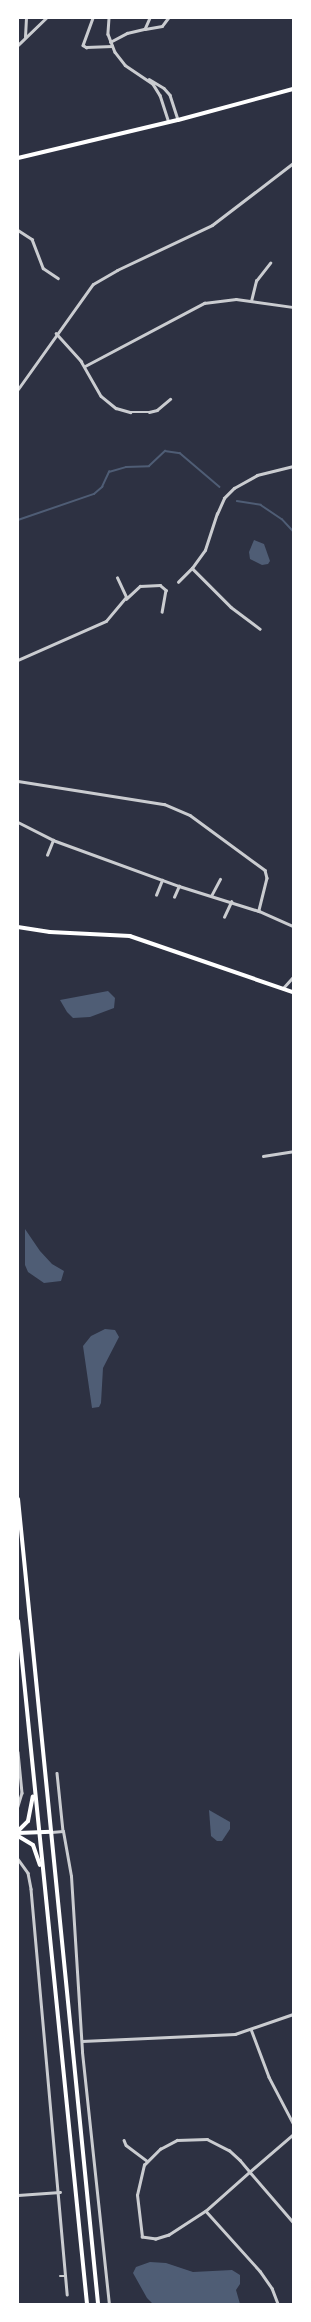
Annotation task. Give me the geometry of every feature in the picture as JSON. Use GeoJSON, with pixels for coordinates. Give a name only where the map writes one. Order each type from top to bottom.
{"type":"FeatureCollection","features":[{"type":"Feature","properties":{"kind":"main road"},"geometry":{"type":"LineString","coordinates":[[18,158],[169,123],[293,89]]}},
{"type":"Feature","properties":{"kind":"main road"},"geometry":{"type":"LineString","coordinates":[[18,927],[50,932],[130,936],[293,992]]}},
{"type":"Feature","properties":{"kind":"main road"},"geometry":{"type":"LineString","coordinates":[[18,1499],[98,2304]]}},
{"type":"Feature","properties":{"kind":"main road"},"geometry":{"type":"LineString","coordinates":[[18,1620],[87,2304]]}},
{"type":"Feature","properties":{"kind":"main road"},"geometry":{"type":"LineString","coordinates":[[18,1833],[24,1827],[31,1813],[34,1786]]}},
{"type":"Feature","properties":{"kind":"main road"},"geometry":{"type":"LineString","coordinates":[[18,1833],[51,1832]]}},
{"type":"Feature","properties":{"kind":"main road"},"geometry":{"type":"LineString","coordinates":[[18,1833],[33,1845],[44,1876]]}},
{"type":"Feature","properties":{"kind":"street"},"geometry":{"type":"LineString","coordinates":[[26,18],[26,38]]}},
{"type":"Feature","properties":{"kind":"street"},"geometry":{"type":"LineString","coordinates":[[18,45],[46,18]]}},
{"type":"Feature","properties":{"kind":"street"},"geometry":{"type":"LineString","coordinates":[[93,18],[83,45],[86,47],[112,46]]}},
{"type":"Feature","properties":{"kind":"street"},"geometry":{"type":"LineString","coordinates":[[109,18],[110,42],[112,46],[125,65],[164,88],[170,95],[178,120]]}},
{"type":"Feature","properties":{"kind":"street"},"geometry":{"type":"LineString","coordinates":[[145,29],[150,18]]}},
{"type":"Feature","properties":{"kind":"street"},"geometry":{"type":"LineString","coordinates":[[110,42],[127,33],[162,26],[168,18]]}},
{"type":"Feature","properties":{"kind":"street"},"geometry":{"type":"LineString","coordinates":[[147,78],[160,95],[169,123]]}},
{"type":"Feature","properties":{"kind":"street"},"geometry":{"type":"LineString","coordinates":[[18,389],[84,294],[102,278],[212,225],[293,163]]}},
{"type":"Feature","properties":{"kind":"street"},"geometry":{"type":"LineString","coordinates":[[18,230],[32,239],[43,268],[58,278]]}},
{"type":"Feature","properties":{"kind":"street"},"geometry":{"type":"LineString","coordinates":[[251,301],[256,281],[270,263]]}},
{"type":"Feature","properties":{"kind":"street"},"geometry":{"type":"LineString","coordinates":[[85,366],[198,305],[222,299],[251,301],[293,307]]}},
{"type":"Feature","properties":{"kind":"street"},"geometry":{"type":"LineString","coordinates":[[56,333],[85,366],[101,396],[121,411],[149,412],[157,410],[170,399]]}},
{"type":"Feature","properties":{"kind":"street"},"geometry":{"type":"LineString","coordinates":[[178,582],[192,568],[205,550],[224,498],[234,488],[257,475],[293,466]]}},
{"type":"Feature","properties":{"kind":"street"},"geometry":{"type":"LineString","coordinates":[[192,568],[231,607],[260,629]]}},
{"type":"Feature","properties":{"kind":"street"},"geometry":{"type":"LineString","coordinates":[[117,578],[126,595],[125,600]]}},
{"type":"Feature","properties":{"kind":"street"},"geometry":{"type":"LineString","coordinates":[[18,660],[100,625],[114,614],[125,600],[140,586],[160,585],[166,590],[162,612]]}},
{"type":"Feature","properties":{"kind":"street"},"geometry":{"type":"LineString","coordinates":[[18,781],[164,804],[190,815],[265,870],[267,878],[259,911]]}},
{"type":"Feature","properties":{"kind":"street"},"geometry":{"type":"LineString","coordinates":[[18,822],[53,840],[179,886],[259,911],[293,926]]}},
{"type":"Feature","properties":{"kind":"street"},"geometry":{"type":"LineString","coordinates":[[47,855],[53,840]]}},
{"type":"Feature","properties":{"kind":"street"},"geometry":{"type":"LineString","coordinates":[[211,896],[220,879]]}},
{"type":"Feature","properties":{"kind":"street"},"geometry":{"type":"LineString","coordinates":[[156,895],[162,880]]}},
{"type":"Feature","properties":{"kind":"street"},"geometry":{"type":"LineString","coordinates":[[174,897],[179,886]]}},
{"type":"Feature","properties":{"kind":"street"},"geometry":{"type":"LineString","coordinates":[[224,917],[231,902]]}},
{"type":"Feature","properties":{"kind":"street"},"geometry":{"type":"LineString","coordinates":[[283,988],[293,977]]}},
{"type":"Feature","properties":{"kind":"street"},"geometry":{"type":"LineString","coordinates":[[263,1156],[293,1151]]}},
{"type":"Feature","properties":{"kind":"street"},"geometry":{"type":"LineString","coordinates":[[18,1752],[22,1793],[18,1806]]}},
{"type":"Feature","properties":{"kind":"street"},"geometry":{"type":"LineString","coordinates":[[56,1773],[63,1831],[73,1893],[82,2041],[109,2304]]}},
{"type":"Feature","properties":{"kind":"street"},"geometry":{"type":"LineString","coordinates":[[51,1832],[63,1831]]}},
{"type":"Feature","properties":{"kind":"street"},"geometry":{"type":"LineString","coordinates":[[18,1859],[26,1867],[32,1889],[60,2192],[67,2294]]}},
{"type":"Feature","properties":{"kind":"street"},"geometry":{"type":"LineString","coordinates":[[82,2041],[223,2036],[251,2029],[293,2014]]}},
{"type":"Feature","properties":{"kind":"street"},"geometry":{"type":"LineString","coordinates":[[251,2029],[269,2077],[293,2123]]}},
{"type":"Feature","properties":{"kind":"street"},"geometry":{"type":"LineString","coordinates":[[293,2134],[250,2172],[206,2211],[177,2232],[156,2239],[146,2239],[142,2237],[139,2228],[137,2195],[140,2175],[147,2161],[171,2143],[196,2138],[223,2145],[250,2172],[293,2222]]}},
{"type":"Feature","properties":{"kind":"street"},"geometry":{"type":"LineString","coordinates":[[124,2140],[126,2145],[147,2161]]}},
{"type":"Feature","properties":{"kind":"street"},"geometry":{"type":"LineString","coordinates":[[18,2195],[60,2192]]}},
{"type":"Feature","properties":{"kind":"street"},"geometry":{"type":"LineString","coordinates":[[206,2211],[260,2271],[275,2292],[278,2304]]}},
{"type":"Feature","properties":{"kind":"street"},"geometry":{"type":"LineString","coordinates":[[60,2276],[66,2276]]}},
{"type":"Feature","properties":{"kind":"water"},"geometry":{"type":"Polygon","coordinates":[[[254,540],[264,544],[270,561],[268,564],[262,565],[250,559],[249,552],[254,540]]]}},
{"type":"Feature","properties":{"kind":"water"},"geometry":{"type":"Polygon","coordinates":[[[108,991],[115,998],[114,1008],[90,1017],[73,1018],[67,1012],[60,1000],[108,991]]]}},
{"type":"Feature","properties":{"kind":"water"},"geometry":{"type":"Polygon","coordinates":[[[25,1229],[40,1251],[52,1264],[64,1271],[61,1281],[44,1283],[28,1272],[25,1265],[25,1229]]]}},
{"type":"Feature","properties":{"kind":"water"},"geometry":{"type":"Polygon","coordinates":[[[105,1329],[115,1330],[119,1337],[103,1368],[101,1403],[99,1407],[92,1408],[83,1346],[91,1336],[105,1329]]]}},
{"type":"Feature","properties":{"kind":"water"},"geometry":{"type":"Polygon","coordinates":[[[209,1810],[230,1822],[230,1829],[222,1841],[217,1841],[211,1836],[209,1810]]]}},
{"type":"Feature","properties":{"kind":"water"},"geometry":{"type":"Polygon","coordinates":[[[150,2262],[166,2263],[193,2272],[232,2270],[240,2275],[240,2284],[236,2290],[240,2304],[153,2304],[147,2298],[133,2273],[136,2267],[150,2262]]]}},
{"type":"Feature","properties":{"kind":"waterway"},"geometry":{"type":"LineString","coordinates":[[18,520],[94,494],[102,487],[109,472],[126,467],[149,466],[165,451],[180,453],[220,487]]}},
{"type":"Feature","properties":{"kind":"waterway"},"geometry":{"type":"LineString","coordinates":[[237,501],[261,505],[282,519],[293,531]]}}]}
